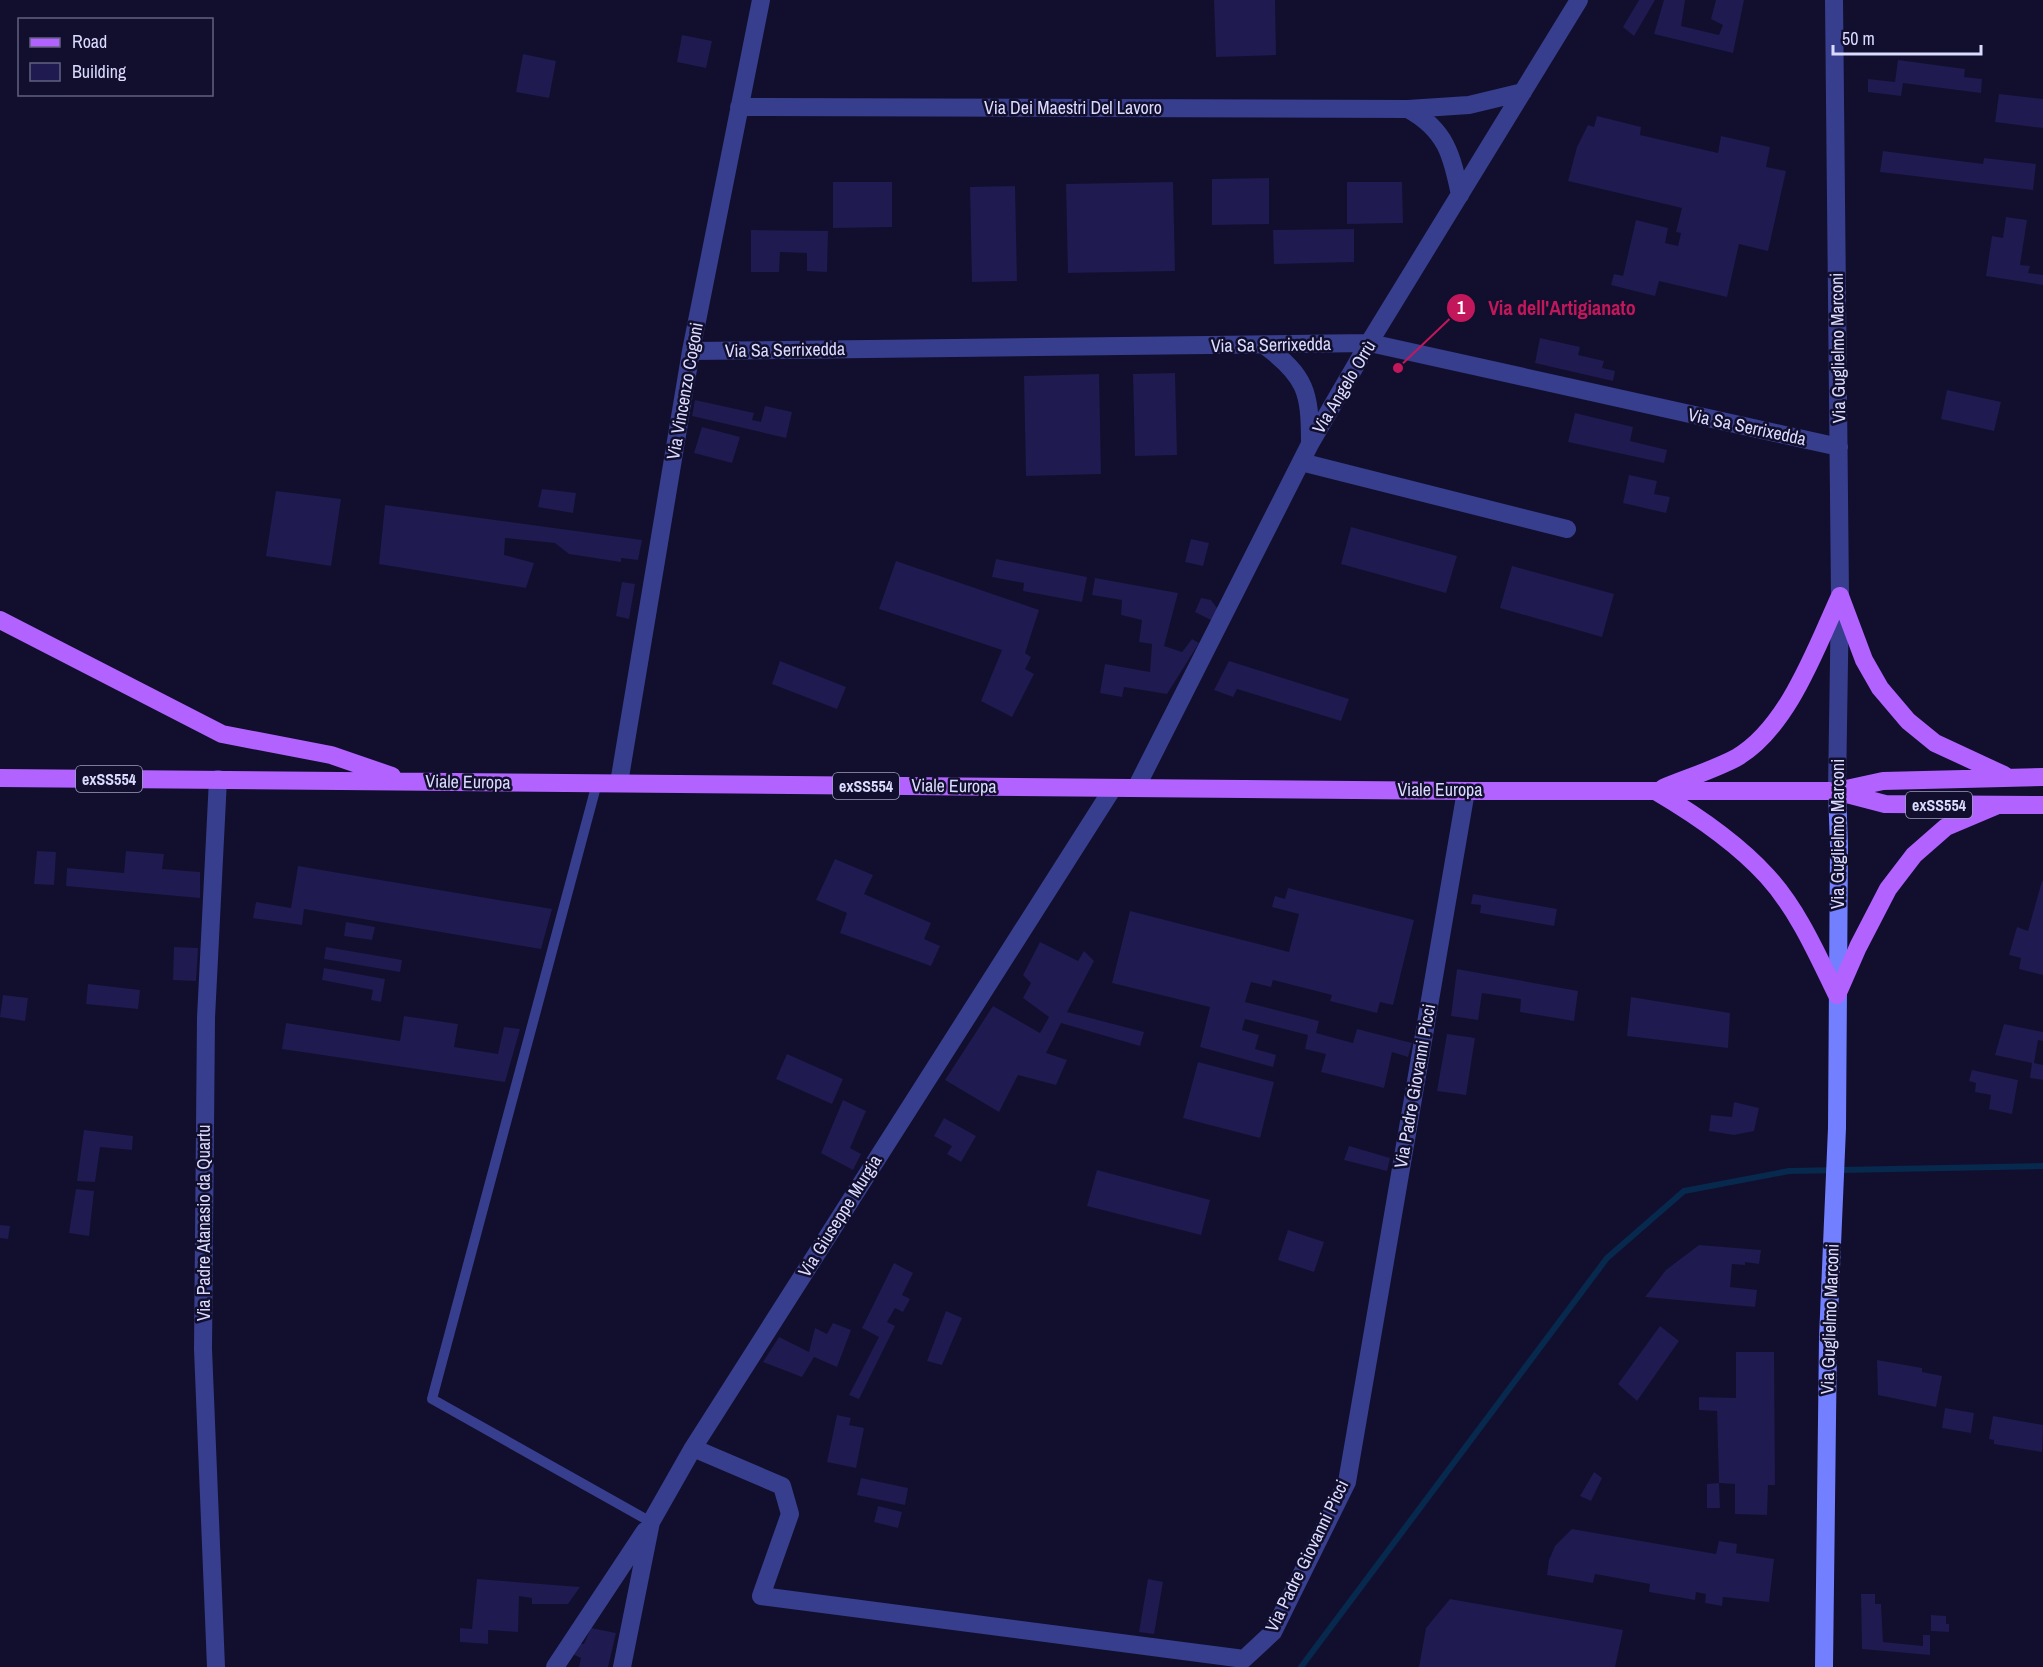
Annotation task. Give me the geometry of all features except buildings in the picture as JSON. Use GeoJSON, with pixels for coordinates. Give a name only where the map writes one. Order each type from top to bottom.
{"type":"FeatureCollection","features":[{"type":"Feature","properties":{"kind":"main road"},"geometry":{"type":"LineString","coordinates":[[1840,596],[1864,660],[1880,688],[1908,721],[1935,743],[1965,759],[2008,777]]}},
{"type":"Feature","properties":{"kind":"main road"},"geometry":{"type":"LineString","coordinates":[[1656,791],[1736,758],[1760,740],[1778,718],[1804,674],[1840,596]]}},
{"type":"Feature","properties":{"kind":"main road"},"geometry":{"type":"LineString","coordinates":[[0,620],[222,734],[331,755],[408,781]]}},
{"type":"Feature","properties":{"kind":"main road","name":"Viale Europa"},"geometry":{"type":"LineString","coordinates":[[0,778],[1466,791],[1837,791],[1883,781],[2043,777]]}},
{"type":"Feature","properties":{"kind":"main road"},"geometry":{"type":"LineString","coordinates":[[1656,791],[1695,814],[1767,876],[1795,914],[1837,995]]}},
{"type":"Feature","properties":{"kind":"main road","name":"Viale Europa"},"geometry":{"type":"LineString","coordinates":[[1837,791],[1885,804],[2043,805]]}},
{"type":"Feature","properties":{"kind":"main road","name":"Via Guglielmo Marconi"},"geometry":{"type":"LineString","coordinates":[[1824,1667],[1828,1338],[1837,1128],[1839,845],[1837,791]]}},
{"type":"Feature","properties":{"kind":"main road"},"geometry":{"type":"LineString","coordinates":[[1837,995],[1858,947],[1888,889],[1914,855],[1946,827],[1998,805]]}},
{"type":"Feature","properties":{"kind":"street","name":"Via Vincenzo Cogoni"},"geometry":{"type":"LineString","coordinates":[[619,783],[691,351],[761,0]]}},
{"type":"Feature","properties":{"kind":"street","name":"Via Angelo Orrù"},"geometry":{"type":"LineString","coordinates":[[1136,788],[1310,444],[1579,0]]}},
{"type":"Feature","properties":{"kind":"street","name":"Via Guglielmo Marconi"},"geometry":{"type":"LineString","coordinates":[[1834,0],[1840,596],[1837,791]]}},
{"type":"Feature","properties":{"kind":"street","name":"Via Dei Maestri Del Lavoro"},"geometry":{"type":"LineString","coordinates":[[739,107],[1408,109],[1469,105],[1523,92]]}},
{"type":"Feature","properties":{"kind":"street"},"geometry":{"type":"LineString","coordinates":[[1408,109],[1423,117],[1438,132],[1449,150],[1460,195]]}},
{"type":"Feature","properties":{"kind":"street","name":"Via Sa Serrixedda"},"geometry":{"type":"LineString","coordinates":[[691,351],[1370,343],[1839,447]]}},
{"type":"Feature","properties":{"kind":"street"},"geometry":{"type":"LineString","coordinates":[[1264,345],[1281,358],[1299,379],[1308,396],[1310,444]]}},
{"type":"Feature","properties":{"kind":"street"},"geometry":{"type":"LineString","coordinates":[[1301,462],[1567,529]]}},
{"type":"Feature","properties":{"kind":"street","name":"Via Padre Atanasio da Quartu"},"geometry":{"type":"LineString","coordinates":[[216,1667],[203,1349],[206,1018],[218,779]]}},
{"type":"Feature","properties":{"kind":"street","name":"Via Giuseppe Murgia"},"geometry":{"type":"LineString","coordinates":[[622,1667],[651,1522],[693,1448],[1113,788]]}},
{"type":"Feature","properties":{"kind":"street","name":"Via Padre Giovanni Picci"},"geometry":{"type":"LineString","coordinates":[[693,1448],[782,1486],[790,1514],[761,1596],[1244,1659],[1273,1632],[1347,1482],[1466,791]]}},
{"type":"Feature","properties":{"kind":"street"},"geometry":{"type":"LineString","coordinates":[[555,1667],[651,1522]]}},
{"type":"Feature","properties":{"kind":"lane"},"geometry":{"type":"LineString","coordinates":[[597,783],[432,1399],[651,1522]]}},
{"type":"Feature","properties":{"kind":"waterway"},"geometry":{"type":"LineString","coordinates":[[1301,1667],[1607,1258],[1684,1191],[1789,1171],[2043,1166]]}},
{"type":"Feature","properties":{"kind":"place","name":"Via dell'Artigianato"},"geometry":{"type":"Point","coordinates":[1398,368]}}]}
